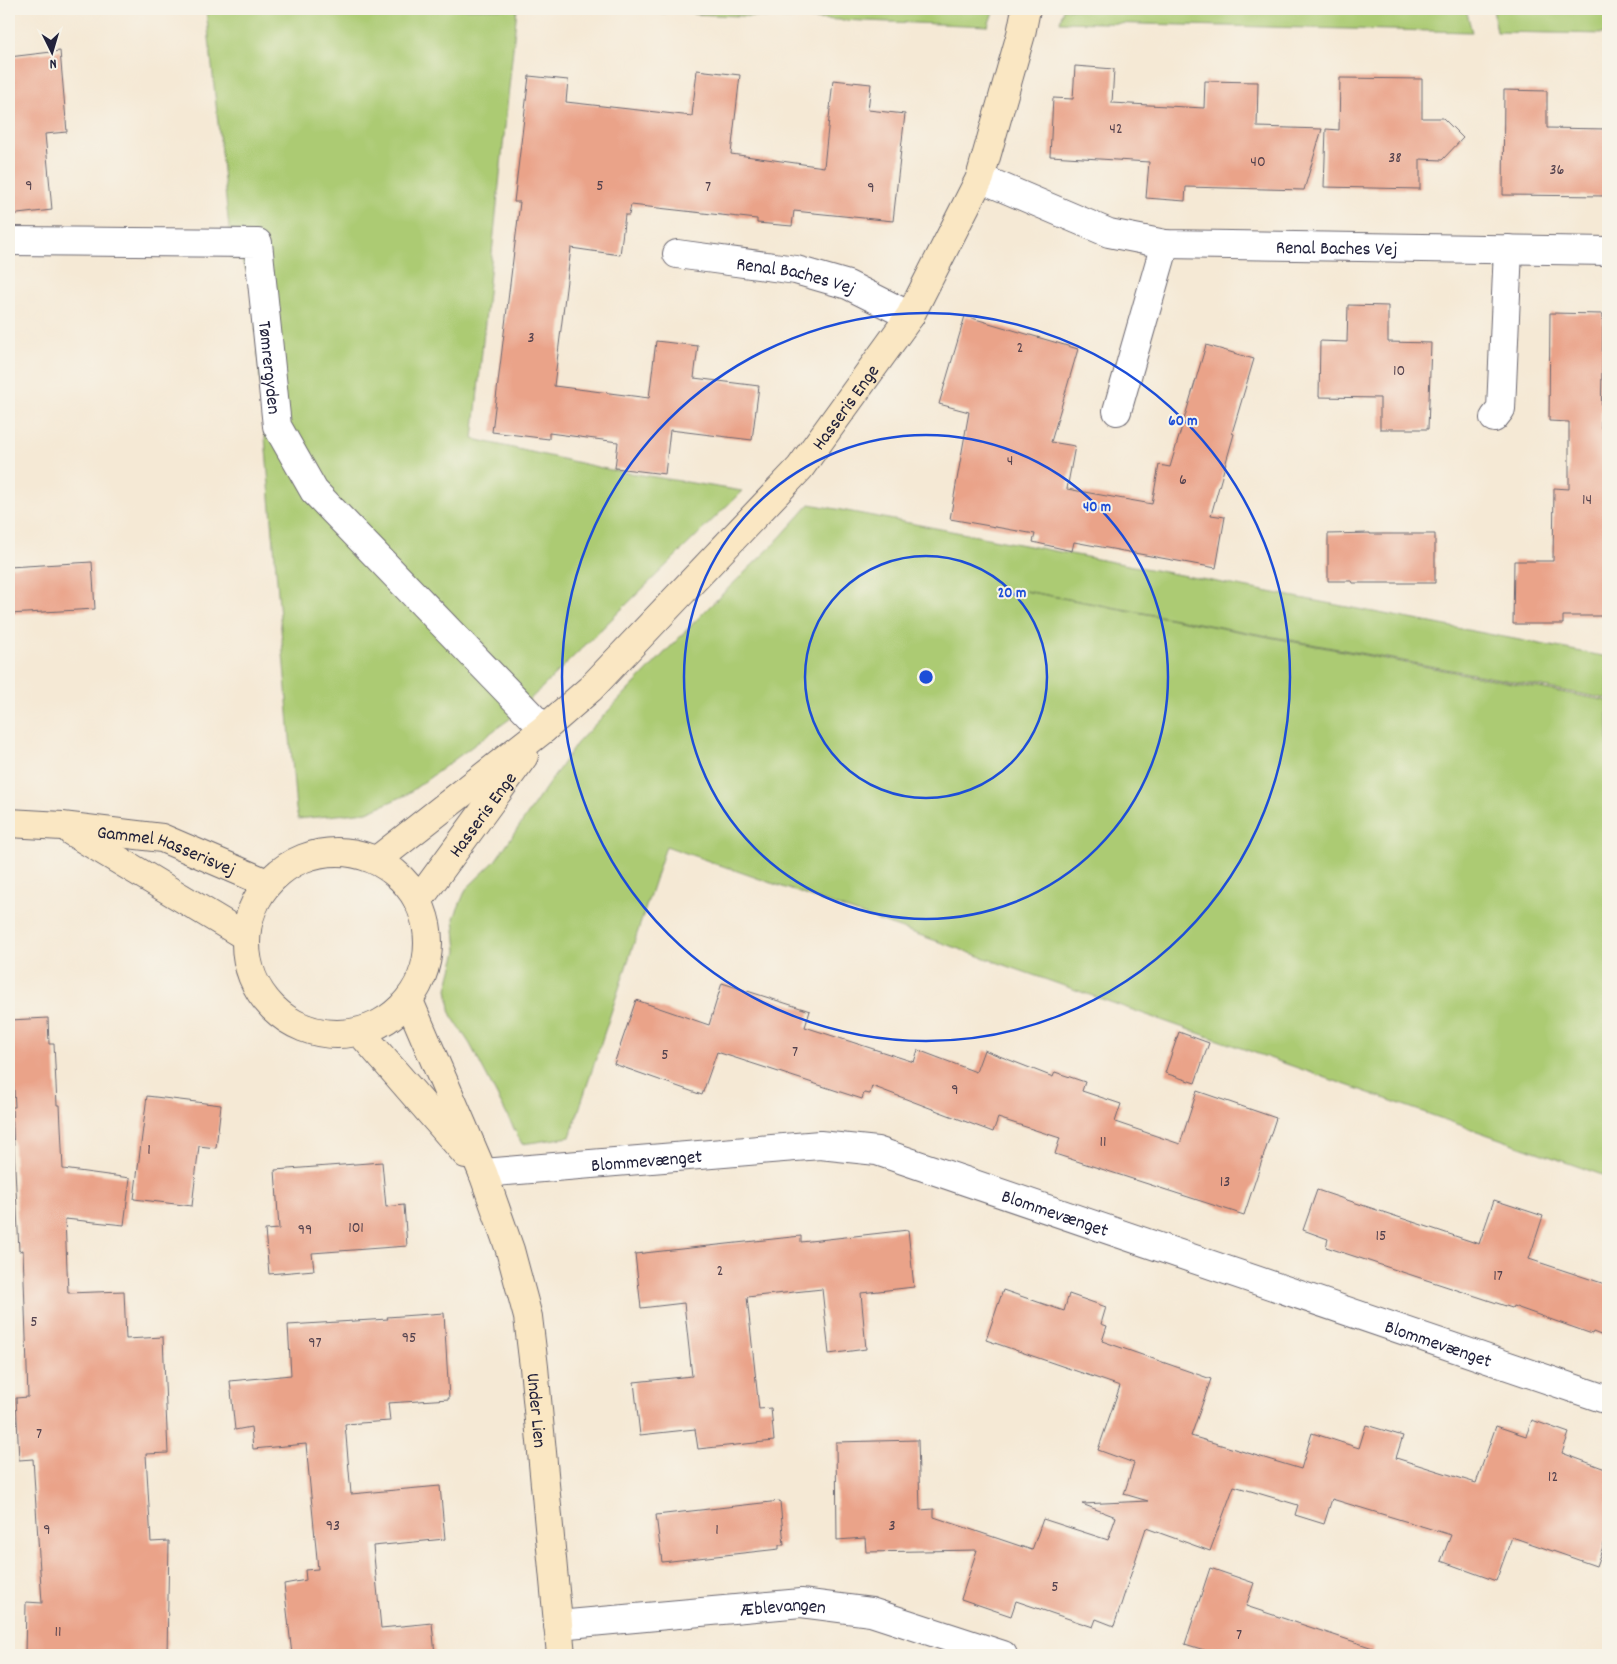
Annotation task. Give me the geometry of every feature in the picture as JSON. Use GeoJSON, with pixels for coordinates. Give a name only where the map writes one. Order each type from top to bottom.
{"type":"FeatureCollection","features":[{"type":"Feature","properties":{"kind":"street","name":"Hasseris Enge"},"geometry":{"type":"LineString","coordinates":[[377,860],[544,728],[590,689],[800,468],[910,316],[980,178],[1021,34],[1026,9]]}},
{"type":"Feature","properties":{"kind":"street","name":"Renal Baches Vej"},"geometry":{"type":"LineString","coordinates":[[980,178],[1109,234],[1165,244],[1608,251]]}},
{"type":"Feature","properties":{"kind":"street","name":"Tømrergyden"},"geometry":{"type":"LineString","coordinates":[[9,241],[258,243],[277,426],[314,491],[544,728]]}},
{"type":"Feature","properties":{"kind":"street"},"geometry":{"type":"LineString","coordinates":[[1117,411],[1165,244]]}},
{"type":"Feature","properties":{"kind":"street"},"geometry":{"type":"LineString","coordinates":[[1494,418],[1501,409],[1508,249]]}},
{"type":"Feature","properties":{"kind":"street","name":"Renal Baches Vej"},"geometry":{"type":"LineString","coordinates":[[677,254],[796,270],[848,285],[910,316]]}},
{"type":"Feature","properties":{"kind":"street","name":"Hasseris Enge"},"geometry":{"type":"LineString","coordinates":[[418,901],[544,728]]}},
{"type":"Feature","properties":{"kind":"street","name":"Gammel Hasserisvej"},"geometry":{"type":"LineString","coordinates":[[9,823],[62,826],[162,838],[267,884]]}},
{"type":"Feature","properties":{"kind":"street","name":"Gammel Hasserisvej"},"geometry":{"type":"LineString","coordinates":[[62,826],[245,936]]}},
{"type":"Feature","properties":{"kind":"street"},"geometry":{"type":"LineString","coordinates":[[348,852],[377,860],[401,877],[418,901],[427,926],[429,953],[422,978],[409,1001],[387,1021],[360,1032],[331,1035],[303,1029],[278,1014],[259,992],[247,965],[245,936],[252,908],[267,884],[290,864],[318,853],[348,852]]}},
{"type":"Feature","properties":{"kind":"street","name":"Under Lien"},"geometry":{"type":"LineString","coordinates":[[409,1001],[483,1173],[510,1250],[528,1317],[561,1655]]}},
{"type":"Feature","properties":{"kind":"street","name":"Under Lien"},"geometry":{"type":"LineString","coordinates":[[360,1032],[483,1173]]}},
{"type":"Feature","properties":{"kind":"street","name":"Blommevænget"},"geometry":{"type":"LineString","coordinates":[[483,1173],[820,1145],[877,1150],[1608,1400]]}},
{"type":"Feature","properties":{"kind":"street","name":"Æblevangen"},"geometry":{"type":"LineString","coordinates":[[558,1625],[801,1603],[871,1612],[1003,1655]]}},
{"type":"Feature","properties":{"kind":"green space"},"geometry":{"type":"Polygon","coordinates":[[[206,9],[517,9],[473,439],[611,470],[742,491],[511,718],[406,795],[367,812],[298,819],[252,281],[241,260],[231,259],[206,9]]]}},
{"type":"Feature","properties":{"kind":"green space"},"geometry":{"type":"Polygon","coordinates":[[[576,9],[666,9],[666,13],[576,9]]]}},
{"type":"Feature","properties":{"kind":"green space"},"geometry":{"type":"Polygon","coordinates":[[[691,9],[994,9],[988,26],[693,14],[691,9]]]}},
{"type":"Feature","properties":{"kind":"green space"},"geometry":{"type":"Polygon","coordinates":[[[1063,9],[1466,9],[1472,32],[1060,22],[1063,9]]]}},
{"type":"Feature","properties":{"kind":"green space"},"geometry":{"type":"Polygon","coordinates":[[[1493,9],[1608,9],[1608,34],[1497,32],[1493,9]]]}},
{"type":"Feature","properties":{"kind":"green space"},"geometry":{"type":"Polygon","coordinates":[[[810,504],[1608,657],[1608,699],[1025,591],[1608,701],[1608,1177],[666,846],[570,1137],[522,1144],[470,1044],[451,1015],[447,989],[457,951],[454,918],[466,889],[495,861],[577,743],[710,606],[773,545],[810,504]]]}},
{"type":"Feature","properties":{"kind":"building"},"geometry":{"type":"Polygon","coordinates":[[[60,51],[67,132],[45,134],[52,210],[9,215],[9,57],[60,51]]]}},
{"type":"Feature","properties":{"kind":"building"},"geometry":{"type":"Polygon","coordinates":[[[1075,66],[1114,69],[1112,103],[1204,108],[1205,81],[1258,82],[1257,127],[1322,129],[1304,190],[1186,187],[1185,201],[1146,198],[1149,162],[1050,156],[1053,98],[1073,99],[1075,66]]]}},
{"type":"Feature","properties":{"kind":"building"},"geometry":{"type":"Polygon","coordinates":[[[697,70],[740,75],[731,154],[824,167],[833,80],[871,84],[868,110],[905,114],[893,221],[794,211],[792,226],[757,223],[757,219],[631,205],[629,215],[625,215],[620,255],[571,248],[554,386],[649,398],[656,341],[698,346],[694,378],[759,386],[752,440],[670,430],[665,474],[615,468],[618,442],[549,433],[549,439],[492,432],[520,202],[514,202],[529,76],[568,80],[566,102],[692,116],[697,70]]]}},
{"type":"Feature","properties":{"kind":"building"},"geometry":{"type":"Polygon","coordinates":[[[1340,78],[1422,79],[1422,118],[1443,118],[1463,138],[1442,160],[1420,159],[1420,189],[1324,187],[1326,129],[1339,130],[1340,78]]]}},
{"type":"Feature","properties":{"kind":"building"},"geometry":{"type":"Polygon","coordinates":[[[1504,90],[1547,91],[1547,128],[1608,129],[1608,196],[1503,195],[1504,90]]]}},
{"type":"Feature","properties":{"kind":"building"},"geometry":{"type":"Polygon","coordinates":[[[1348,305],[1388,306],[1388,342],[1431,343],[1428,429],[1380,429],[1380,398],[1319,397],[1320,341],[1347,342],[1348,305]]]}},
{"type":"Feature","properties":{"kind":"building"},"geometry":{"type":"Polygon","coordinates":[[[1550,313],[1603,314],[1601,428],[1608,429],[1608,616],[1563,616],[1563,624],[1513,624],[1514,561],[1553,561],[1554,488],[1569,489],[1569,422],[1549,421],[1550,313]]]}},
{"type":"Feature","properties":{"kind":"building"},"geometry":{"type":"Polygon","coordinates":[[[965,316],[1078,349],[1051,442],[1075,446],[1067,489],[1152,504],[1159,465],[1170,467],[1206,345],[1254,359],[1232,433],[1234,434],[1211,515],[1225,517],[1216,568],[1074,542],[1072,551],[1033,542],[1035,534],[950,519],[969,412],[939,404],[965,316]]]}},
{"type":"Feature","properties":{"kind":"building"},"geometry":{"type":"Polygon","coordinates":[[[1328,534],[1435,534],[1435,583],[1353,583],[1352,581],[1328,581],[1328,534]]]}},
{"type":"Feature","properties":{"kind":"building"},"geometry":{"type":"Polygon","coordinates":[[[92,562],[95,609],[9,614],[9,567],[92,562]]]}},
{"type":"Feature","properties":{"kind":"building"},"geometry":{"type":"Polygon","coordinates":[[[722,983],[810,1011],[805,1027],[914,1062],[918,1050],[976,1072],[984,1050],[1053,1077],[1055,1072],[1085,1082],[1082,1091],[1121,1104],[1115,1122],[1180,1144],[1197,1091],[1276,1118],[1244,1215],[1055,1154],[1060,1138],[998,1118],[993,1132],[872,1086],[870,1094],[864,1093],[862,1099],[717,1052],[702,1095],[614,1064],[636,1000],[709,1025],[722,983]]]}},
{"type":"Feature","properties":{"kind":"building"},"geometry":{"type":"Polygon","coordinates":[[[48,1018],[49,1044],[54,1044],[57,1105],[60,1105],[63,1169],[130,1178],[124,1225],[65,1219],[68,1293],[124,1291],[126,1339],[163,1337],[168,1453],[146,1454],[151,1542],[169,1541],[167,1655],[25,1655],[26,1602],[42,1603],[33,1459],[19,1460],[16,1398],[28,1397],[23,1250],[19,1251],[12,1107],[15,1107],[10,1020],[48,1018]]]}},
{"type":"Feature","properties":{"kind":"building"},"geometry":{"type":"Polygon","coordinates":[[[1179,1032],[1209,1043],[1195,1083],[1165,1073],[1179,1032]]]}},
{"type":"Feature","properties":{"kind":"building"},"geometry":{"type":"Polygon","coordinates":[[[147,1096],[221,1105],[216,1148],[199,1146],[192,1206],[134,1199],[147,1096]]]}},
{"type":"Feature","properties":{"kind":"building"},"geometry":{"type":"Polygon","coordinates":[[[382,1162],[386,1207],[404,1205],[407,1246],[312,1253],[314,1270],[269,1274],[265,1230],[279,1229],[275,1170],[382,1162]]]}},
{"type":"Feature","properties":{"kind":"building"},"geometry":{"type":"Polygon","coordinates":[[[1317,1190],[1479,1244],[1494,1200],[1543,1216],[1529,1259],[1608,1285],[1608,1338],[1326,1247],[1328,1239],[1303,1230],[1317,1190]]]}},
{"type":"Feature","properties":{"kind":"building"},"geometry":{"type":"Polygon","coordinates":[[[908,1230],[914,1287],[861,1293],[866,1349],[829,1354],[822,1289],[747,1297],[759,1409],[771,1408],[774,1441],[698,1449],[695,1429],[640,1435],[634,1382],[692,1376],[684,1303],[641,1308],[635,1254],[801,1236],[801,1242],[908,1230]]]}},
{"type":"Feature","properties":{"kind":"building"},"geometry":{"type":"Polygon","coordinates":[[[1003,1290],[1064,1311],[1069,1294],[1106,1307],[1101,1324],[1107,1326],[1102,1341],[1211,1379],[1191,1436],[1301,1469],[1312,1433],[1359,1448],[1366,1425],[1403,1436],[1396,1458],[1476,1483],[1496,1426],[1526,1436],[1532,1420],[1569,1433],[1562,1453],[1608,1470],[1608,1533],[1596,1566],[1512,1537],[1496,1581],[1441,1561],[1451,1535],[1332,1499],[1324,1524],[1295,1515],[1298,1505],[1234,1486],[1210,1551],[1146,1528],[1114,1626],[1096,1619],[1093,1627],[1016,1601],[1011,1616],[961,1599],[977,1550],[866,1552],[865,1538],[837,1540],[836,1442],[918,1440],[920,1510],[934,1509],[934,1517],[1032,1550],[1043,1519],[1108,1540],[1116,1517],[1082,1504],[1148,1501],[1124,1494],[1134,1463],[1098,1450],[1120,1386],[986,1340],[1003,1290]]]}},
{"type":"Feature","properties":{"kind":"building"},"geometry":{"type":"Polygon","coordinates":[[[444,1313],[449,1399],[388,1403],[390,1421],[345,1424],[351,1494],[440,1486],[445,1539],[373,1546],[381,1628],[432,1623],[435,1655],[292,1655],[284,1584],[306,1580],[305,1570],[318,1569],[306,1444],[253,1449],[251,1427],[235,1430],[230,1381],[291,1375],[288,1325],[388,1319],[387,1317],[444,1313]]]}},
{"type":"Feature","properties":{"kind":"building"},"geometry":{"type":"Polygon","coordinates":[[[780,1501],[784,1545],[779,1545],[779,1549],[662,1562],[656,1515],[780,1501]]]}},
{"type":"Feature","properties":{"kind":"building"},"geometry":{"type":"Polygon","coordinates":[[[1210,1568],[1254,1583],[1246,1606],[1373,1648],[1372,1655],[1220,1655],[1185,1644],[1210,1568]]]}}]}
